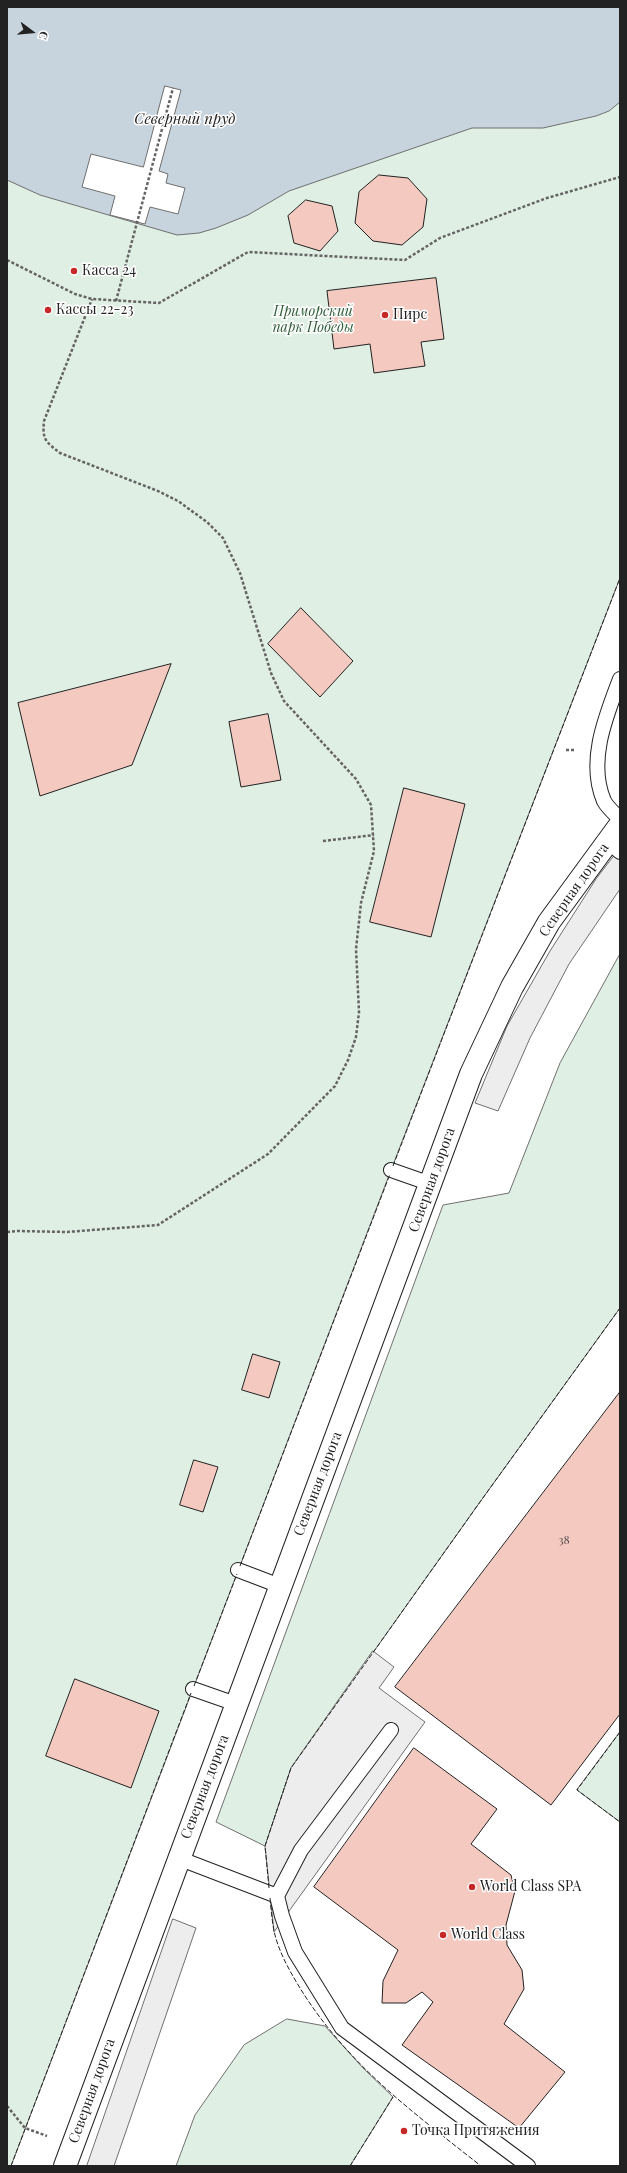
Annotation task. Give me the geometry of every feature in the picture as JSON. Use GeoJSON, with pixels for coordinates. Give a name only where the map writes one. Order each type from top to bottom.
{"type":"FeatureCollection","features":[{"type":"Feature","properties":{"kind":"street","name":"Северная дорога"},"geometry":{"type":"LineString","coordinates":[[65,2166],[178,1858],[471,1074],[512,987],[549,922],[616,840]]}},
{"type":"Feature","properties":{"kind":"lane"},"geometry":{"type":"LineString","coordinates":[[620,679],[603,723],[598,751],[597,776],[604,802],[620,820]]}},
{"type":"Feature","properties":{"kind":"lane"},"geometry":{"type":"LineString","coordinates":[[391,1170],[431,1184]]}},
{"type":"Feature","properties":{"kind":"lane"},"geometry":{"type":"LineString","coordinates":[[238,1570],[280,1586]]}},
{"type":"Feature","properties":{"kind":"lane"},"geometry":{"type":"LineString","coordinates":[[193,1689],[236,1704]]}},
{"type":"Feature","properties":{"kind":"lane"},"geometry":{"type":"LineString","coordinates":[[391,1730],[301,1850],[277,1896],[282,1916],[295,1952],[342,2028],[528,2166]]}},
{"type":"Feature","properties":{"kind":"lane"},"geometry":{"type":"LineString","coordinates":[[178,1858],[277,1896]]}},
{"type":"Feature","properties":{"kind":"path"},"geometry":{"type":"LineString","coordinates":[[116,301],[173,88]]}},
{"type":"Feature","properties":{"kind":"path"},"geometry":{"type":"LineString","coordinates":[[7,260],[75,294],[92,299],[159,303],[248,252],[405,260],[440,238],[547,198],[620,176]]}},
{"type":"Feature","properties":{"kind":"path"},"geometry":{"type":"LineString","coordinates":[[7,1232],[67,1232],[158,1226],[268,1154],[335,1086],[348,1060],[356,1037],[359,1012],[356,949],[361,903],[374,851],[371,805],[356,780],[284,701],[271,673],[240,573],[223,538],[202,518],[178,501],[60,453],[49,444],[43,436],[44,421],[92,299]]}},
{"type":"Feature","properties":{"kind":"path"},"geometry":{"type":"LineString","coordinates":[[323,841],[374,835]]}},
{"type":"Feature","properties":{"kind":"path"},"geometry":{"type":"LineString","coordinates":[[7,2106],[25,2128]]}},
{"type":"Feature","properties":{"kind":"green space","name":"Приморский парк Победы"},"geometry":{"type":"Polygon","coordinates":[[[7,7],[620,7],[620,578],[391,1170],[11,2166],[7,2166],[7,7]]]}},
{"type":"Feature","properties":{"kind":"green space"},"geometry":{"type":"Polygon","coordinates":[[[620,954],[620,1308],[291,1768],[265,1846],[216,1822],[443,1205],[509,1193],[560,1063],[620,954]]]}},
{"type":"Feature","properties":{"kind":"green space"},"geometry":{"type":"Polygon","coordinates":[[[620,1732],[620,1822],[577,1790],[620,1732]]]}},
{"type":"Feature","properties":{"kind":"green space"},"geometry":{"type":"Polygon","coordinates":[[[287,2019],[325,2026],[363,2068],[393,2097],[350,2166],[176,2166],[195,2115],[244,2045],[287,2019]]]}},
{"type":"Feature","properties":{"kind":"shaded area"},"geometry":{"type":"Polygon","coordinates":[[[620,848],[620,889],[569,964],[530,1038],[498,1111],[475,1103],[507,1026],[550,951],[596,879],[620,848]]]}},
{"type":"Feature","properties":{"kind":"shaded area"},"geometry":{"type":"Polygon","coordinates":[[[373,1651],[394,1667],[379,1688],[425,1722],[274,1932],[265,1846],[291,1768],[373,1651]]]}},
{"type":"Feature","properties":{"kind":"shaded area"},"geometry":{"type":"Polygon","coordinates":[[[173,1919],[196,1928],[114,2166],[87,2166],[173,1919]]]}},
{"type":"Feature","properties":{"kind":"water","name":"Северный пруд"},"geometry":{"type":"Polygon","coordinates":[[[7,7],[620,7],[620,102],[609,111],[596,116],[543,128],[472,128],[289,191],[248,215],[216,228],[199,233],[177,235],[40,195],[7,180],[7,7]]]}},
{"type":"Feature","properties":{"kind":"pier"},"geometry":{"type":"Polygon","coordinates":[[[165,86],[181,90],[159,171],[168,174],[166,183],[185,188],[178,214],[150,207],[145,224],[110,215],[115,196],[82,187],[91,154],[143,167],[165,86]]]}},
{"type":"Feature","properties":{"kind":"building"},"geometry":{"type":"Polygon","coordinates":[[[379,175],[408,178],[427,199],[423,227],[402,245],[373,241],[355,223],[359,192],[379,175]]]}},
{"type":"Feature","properties":{"kind":"building"},"geometry":{"type":"Polygon","coordinates":[[[306,200],[332,206],[338,231],[320,251],[294,243],[288,216],[306,200]]]}},
{"type":"Feature","properties":{"kind":"building","name":"Пирс"},"geometry":{"type":"Polygon","coordinates":[[[436,278],[444,339],[421,342],[425,366],[374,373],[370,344],[334,349],[327,291],[436,278]]]}},
{"type":"Feature","properties":{"kind":"building"},"geometry":{"type":"Polygon","coordinates":[[[301,608],[353,661],[320,697],[268,644],[301,608]]]}},
{"type":"Feature","properties":{"kind":"building"},"geometry":{"type":"Polygon","coordinates":[[[171,664],[132,765],[40,796],[18,703],[171,664]]]}},
{"type":"Feature","properties":{"kind":"building"},"geometry":{"type":"Polygon","coordinates":[[[268,714],[281,780],[241,787],[229,722],[268,714]]]}},
{"type":"Feature","properties":{"kind":"building"},"geometry":{"type":"Polygon","coordinates":[[[404,788],[465,804],[431,937],[370,922],[404,788]]]}},
{"type":"Feature","properties":{"kind":"building"},"geometry":{"type":"Polygon","coordinates":[[[253,1354],[280,1362],[269,1398],[242,1390],[253,1354]]]}},
{"type":"Feature","properties":{"kind":"building"},"geometry":{"type":"Polygon","coordinates":[[[620,1392],[620,1714],[551,1805],[395,1687],[620,1392]]]}},
{"type":"Feature","properties":{"kind":"building"},"geometry":{"type":"Polygon","coordinates":[[[194,1460],[218,1467],[203,1512],[180,1505],[194,1460]]]}},
{"type":"Feature","properties":{"kind":"building"},"geometry":{"type":"Polygon","coordinates":[[[75,1679],[159,1711],[131,1788],[46,1756],[75,1679]]]}},
{"type":"Feature","properties":{"kind":"building","name":"World Class"},"geometry":{"type":"Polygon","coordinates":[[[414,1748],[497,1809],[471,1844],[511,1875],[515,1891],[506,1925],[507,1945],[522,1970],[524,1989],[504,2024],[565,2072],[519,2128],[402,2045],[433,2002],[422,1992],[406,2003],[382,2003],[383,1981],[398,1950],[314,1887],[414,1748]]]}},
{"type":"Feature","properties":{"kind":"fence"},"geometry":{"type":"LineString","coordinates":[[393,1166],[620,578]]}},
{"type":"Feature","properties":{"kind":"fence"},"geometry":{"type":"LineString","coordinates":[[240,1566],[390,1174]]}},
{"type":"Feature","properties":{"kind":"fence"},"geometry":{"type":"LineString","coordinates":[[269,1888],[265,1846],[291,1768],[620,1308]]}},
{"type":"Feature","properties":{"kind":"fence"},"geometry":{"type":"LineString","coordinates":[[194,1686],[237,1574]]}},
{"type":"Feature","properties":{"kind":"fence"},"geometry":{"type":"LineString","coordinates":[[11,2166],[191,1693]]}},
{"type":"Feature","properties":{"kind":"fence"},"geometry":{"type":"LineString","coordinates":[[620,1732],[577,1790],[620,1822]]}},
{"type":"Feature","properties":{"kind":"fence"},"geometry":{"type":"LineString","coordinates":[[270,1898],[274,1931],[283,1957],[300,1989],[324,2022],[343,2046],[364,2068],[409,2108],[481,2166]]}},
{"type":"Feature","properties":{"kind":"fence"},"geometry":{"type":"LineString","coordinates":[[350,2166],[393,2097]]}},
{"type":"Feature","properties":{"kind":"place","name":"Касса 24"},"geometry":{"type":"Point","coordinates":[74,271]}},
{"type":"Feature","properties":{"kind":"place","name":"Кассы 22-23"},"geometry":{"type":"Point","coordinates":[48,310]}},
{"type":"Feature","properties":{"kind":"place","name":"Пирс"},"geometry":{"type":"Point","coordinates":[385,315]}},
{"type":"Feature","properties":{"kind":"place","name":"World Class SPA"},"geometry":{"type":"Point","coordinates":[472,1887]}},
{"type":"Feature","properties":{"kind":"place","name":"World Class"},"geometry":{"type":"Point","coordinates":[443,1935]}},
{"type":"Feature","properties":{"kind":"place","name":"Точка Притяжения"},"geometry":{"type":"Point","coordinates":[404,2131]}}]}
